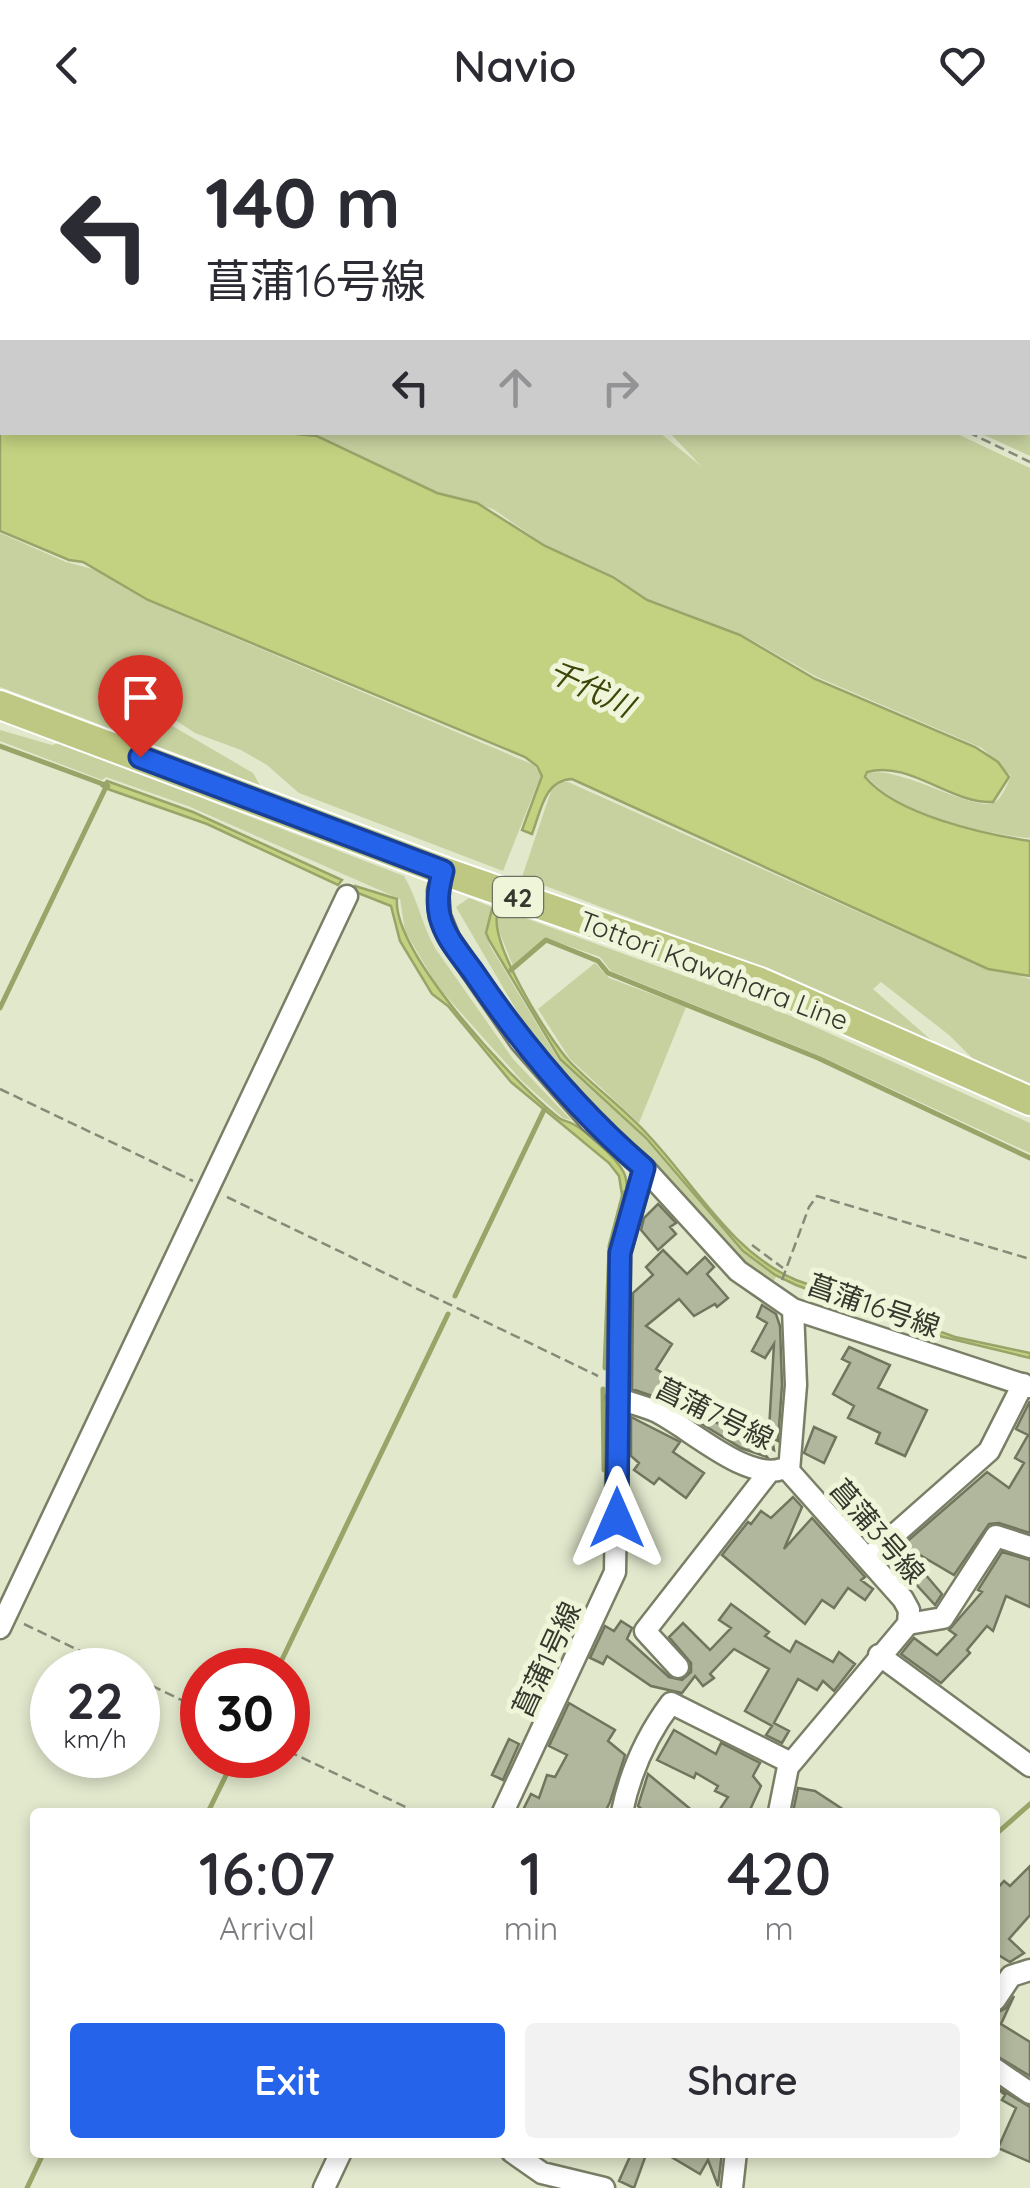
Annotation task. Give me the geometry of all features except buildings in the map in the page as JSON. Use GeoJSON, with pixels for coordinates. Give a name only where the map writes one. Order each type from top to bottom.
{"type":"FeatureCollection","features":[{"type":"Feature","properties":{"kind":"main road","name":"Tottori Kawahara Line"},"geometry":{"type":"LineString","coordinates":[[0,705],[443,871],[760,982],[1030,1101]]}},
{"type":"Feature","properties":{"kind":"street","name":"菖蒲16号線"},"geometry":{"type":"LineString","coordinates":[[443,871],[439,903],[448,938],[520,1041],[590,1121],[644,1168],[722,1255],[793,1308],[1026,1386]]}},
{"type":"Feature","properties":{"kind":"street"},"geometry":{"type":"LineString","coordinates":[[3,1622],[347,896]]}},
{"type":"Feature","properties":{"kind":"street","name":"菖蒲1号線"},"geometry":{"type":"LineString","coordinates":[[505,1808],[615,1572],[620,1253],[644,1168]]}},
{"type":"Feature","properties":{"kind":"street"},"geometry":{"type":"LineString","coordinates":[[678,1667],[646,1632],[779,1469],[796,1386],[793,1308]]}},
{"type":"Feature","properties":{"kind":"street"},"geometry":{"type":"LineString","coordinates":[[868,1558],[989,1451],[1026,1386]]}},
{"type":"Feature","properties":{"kind":"street","name":"菖蒲7号線"},"geometry":{"type":"LineString","coordinates":[[617,1392],[746,1466],[779,1469]]}},
{"type":"Feature","properties":{"kind":"street","name":"菖蒲3号線"},"geometry":{"type":"LineString","coordinates":[[779,1469],[789,1472],[868,1558],[903,1598],[908,1610],[908,1624],[791,1763],[779,1808]]}},
{"type":"Feature","properties":{"kind":"street"},"geometry":{"type":"LineString","coordinates":[[908,1624],[943,1618],[996,1536],[1030,1547]]}},
{"type":"Feature","properties":{"kind":"street"},"geometry":{"type":"LineString","coordinates":[[880,1655],[1030,1766]]}},
{"type":"Feature","properties":{"kind":"street"},"geometry":{"type":"LineString","coordinates":[[623,1808],[640,1756],[671,1703],[791,1763]]}},
{"type":"Feature","properties":{"kind":"street"},"geometry":{"type":"LineString","coordinates":[[1000,1992],[1011,1976],[1030,1970]]}},
{"type":"Feature","properties":{"kind":"street"},"geometry":{"type":"LineString","coordinates":[[1000,2072],[1030,2093]]}},
{"type":"Feature","properties":{"kind":"street"},"geometry":{"type":"LineString","coordinates":[[324,2188],[338,2158]]}},
{"type":"Feature","properties":{"kind":"street"},"geometry":{"type":"LineString","coordinates":[[520,2158],[542,2174],[604,2188]]}},
{"type":"Feature","properties":{"kind":"street"},"geometry":{"type":"LineString","coordinates":[[732,2188],[735,2158]]}},
{"type":"Feature","properties":{"kind":"path"},"geometry":{"type":"LineString","coordinates":[[974,435],[1030,462]]}},
{"type":"Feature","properties":{"kind":"path"},"geometry":{"type":"LineString","coordinates":[[0,1089],[209,1188],[617,1392]]}},
{"type":"Feature","properties":{"kind":"path"},"geometry":{"type":"LineString","coordinates":[[774,1296],[809,1207],[817,1196],[1030,1258]]}},
{"type":"Feature","properties":{"kind":"path"},"geometry":{"type":"LineString","coordinates":[[752,1245],[786,1270]]}},
{"type":"Feature","properties":{"kind":"path"},"geometry":{"type":"LineString","coordinates":[[3,1622],[66,1648]]}},
{"type":"Feature","properties":{"kind":"path"},"geometry":{"type":"LineString","coordinates":[[310,1761],[408,1808]]}},
{"type":"Feature","properties":{"kind":"shaded area"},"geometry":{"type":"Polygon","coordinates":[[[318,435],[662,435],[701,466],[672,435],[959,435],[1030,468],[1030,838],[966,827],[921,812],[883,791],[867,777],[868,773],[900,776],[972,802],[995,802],[1011,776],[982,748],[817,677],[741,634],[647,599],[614,576],[545,545],[493,509],[437,492],[318,435]]]}},
{"type":"Feature","properties":{"kind":"shaded area"},"geometry":{"type":"Polygon","coordinates":[[[984,435],[1030,435],[1030,456],[984,435]]]}},
{"type":"Feature","properties":{"kind":"shaded area"},"geometry":{"type":"Polygon","coordinates":[[[0,533],[66,562],[104,572],[148,601],[534,765],[541,775],[503,871],[299,793],[267,765],[241,750],[195,733],[163,712],[159,716],[169,724],[253,773],[262,789],[0,687],[0,533]]]}},
{"type":"Feature","properties":{"kind":"shaded area"},"geometry":{"type":"Polygon","coordinates":[[[0,730],[52,745],[59,743],[404,876],[435,948],[513,1059],[571,1120],[563,1118],[522,1081],[437,986],[405,931],[400,899],[188,806],[106,777],[102,780],[0,741],[0,730]]]}},
{"type":"Feature","properties":{"kind":"shaded area"},"geometry":{"type":"Polygon","coordinates":[[[559,782],[568,782],[988,970],[1007,971],[1030,979],[1030,1089],[981,1067],[949,1035],[881,982],[873,989],[938,1046],[743,961],[522,877],[552,788],[559,782]]]}},
{"type":"Feature","properties":{"kind":"shaded area"},"geometry":{"type":"Polygon","coordinates":[[[469,898],[492,907],[485,933],[490,946],[558,1059],[645,1139],[742,1252],[776,1277],[772,1284],[738,1259],[654,1164],[586,1103],[538,1047],[456,907],[469,898]]]}},
{"type":"Feature","properties":{"kind":"shaded area"},"geometry":{"type":"Polygon","coordinates":[[[500,912],[775,1009],[1030,1123],[1030,1153],[818,1055],[611,971],[600,957],[546,938],[513,966],[496,924],[500,912]]]}},
{"type":"Feature","properties":{"kind":"shaded area"},"geometry":{"type":"Polygon","coordinates":[[[595,963],[609,978],[686,1007],[639,1123],[570,1059],[538,1009],[595,963]]]}},
{"type":"Feature","properties":{"kind":"water","name":"千代川"},"geometry":{"type":"Polygon","coordinates":[[[0,435],[317,436],[437,493],[477,503],[545,546],[613,577],[647,600],[740,635],[815,679],[975,747],[998,762],[1009,777],[993,802],[961,796],[899,772],[867,772],[865,777],[898,802],[942,821],[1030,841],[1030,976],[988,969],[572,779],[549,791],[532,834],[522,830],[542,776],[525,757],[148,600],[83,562],[69,560],[0,531],[0,435]]]}},
{"type":"Feature","properties":{"kind":"water"},"geometry":{"type":"Polygon","coordinates":[[[107,781],[193,812],[342,880],[338,885],[207,824],[105,788],[102,786],[107,781]]]}},
{"type":"Feature","properties":{"kind":"water"},"geometry":{"type":"Polygon","coordinates":[[[355,886],[397,899],[401,923],[435,983],[488,1048],[539,1101],[559,1118],[586,1132],[614,1159],[626,1178],[623,1201],[619,1176],[609,1163],[511,1082],[448,1006],[432,994],[400,941],[391,906],[353,891],[355,886]]]}},
{"type":"Feature","properties":{"kind":"water"},"geometry":{"type":"Polygon","coordinates":[[[492,909],[498,912],[497,926],[510,966],[560,1050],[640,1126],[752,1253],[796,1280],[955,1337],[1030,1353],[1030,1358],[927,1333],[796,1285],[743,1251],[646,1138],[560,1059],[489,940],[486,933],[492,909]]]}},
{"type":"Feature","properties":{"kind":"waterway"},"geometry":{"type":"LineString","coordinates":[[0,746],[108,786]]}},
{"type":"Feature","properties":{"kind":"waterway"},"geometry":{"type":"LineString","coordinates":[[0,1008],[107,785]]}},
{"type":"Feature","properties":{"kind":"waterway"},"geometry":{"type":"LineString","coordinates":[[511,970],[546,940],[598,961],[608,973],[818,1058],[1030,1158]]}},
{"type":"Feature","properties":{"kind":"waterway"},"geometry":{"type":"LineString","coordinates":[[455,1296],[544,1110]]}},
{"type":"Feature","properties":{"kind":"waterway"},"geometry":{"type":"LineString","coordinates":[[605,1368],[610,1246],[624,1193]]}},
{"type":"Feature","properties":{"kind":"waterway"},"geometry":{"type":"LineString","coordinates":[[288,1648],[448,1314]]}},
{"type":"Feature","properties":{"kind":"waterway"},"geometry":{"type":"LineString","coordinates":[[603,1389],[604,1470]]}},
{"type":"Feature","properties":{"kind":"waterway"},"geometry":{"type":"LineString","coordinates":[[210,1808],[225,1778]]}},
{"type":"Feature","properties":{"kind":"waterway"},"geometry":{"type":"LineString","coordinates":[[1000,1831],[1030,1804]]}},
{"type":"Feature","properties":{"kind":"waterway"},"geometry":{"type":"LineString","coordinates":[[27,2188],[41,2158]]}},
{"type":"Feature","properties":{"kind":"route"},"geometry":{"type":"LineString","coordinates":[[140,757],[443,871],[438,891],[440,916],[448,938],[520,1041],[590,1121],[644,1168],[620,1253],[617,1518]]}}]}
